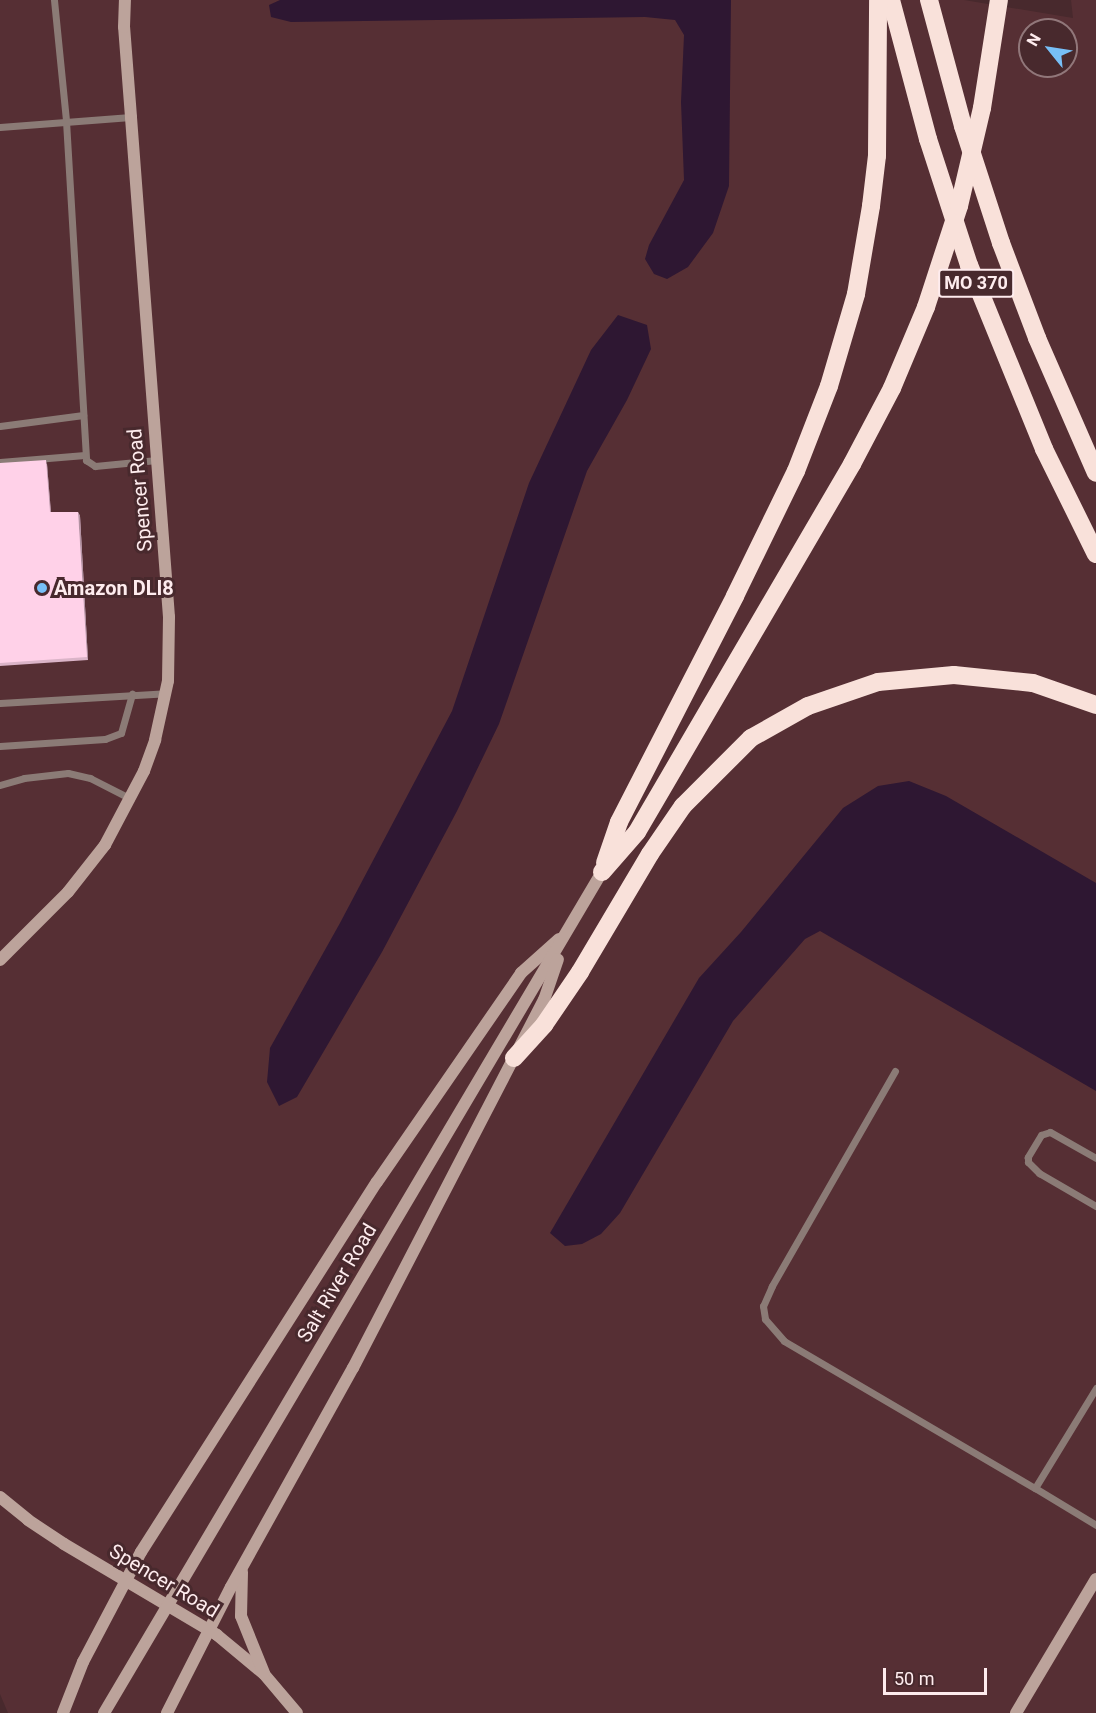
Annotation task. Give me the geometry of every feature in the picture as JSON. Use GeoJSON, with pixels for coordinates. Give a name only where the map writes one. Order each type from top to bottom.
{"type":"FeatureCollection","features":[{"type":"Feature","properties":{"kind":"highway"},"geometry":{"type":"LineString","coordinates":[[602,872],[619,822],[769,527],[815,426],[829,386],[856,294],[872,206],[877,156],[878,0]]}},
{"type":"Feature","properties":{"kind":"highway","name":"MO 370"},"geometry":{"type":"LineString","coordinates":[[891,0],[928,139],[969,266],[1044,449],[1096,554]]}},
{"type":"Feature","properties":{"kind":"highway","name":"MO 370"},"geometry":{"type":"LineString","coordinates":[[929,0],[963,126],[1001,243],[1037,338],[1096,473]]}},
{"type":"Feature","properties":{"kind":"highway"},"geometry":{"type":"LineString","coordinates":[[602,872],[637,832],[852,464],[892,388],[926,307],[967,176],[996,29],[999,0]]}},
{"type":"Feature","properties":{"kind":"highway"},"geometry":{"type":"LineString","coordinates":[[514,1058],[544,1026],[580,972],[650,854],[683,806],[751,738],[808,706],[879,682],[954,675],[1033,683],[1096,705]]}},
{"type":"Feature","properties":{"kind":"main road","name":"Spencer Road"},"geometry":{"type":"LineString","coordinates":[[0,960],[87,870],[105,845],[131,799],[155,740],[166,693],[170,617],[130,117],[124,27],[125,0]]}},
{"type":"Feature","properties":{"kind":"main road","name":"Salt River Road"},"geometry":{"type":"LineString","coordinates":[[105,1713],[146,1640],[602,872]]}},
{"type":"Feature","properties":{"kind":"main road"},"geometry":{"type":"LineString","coordinates":[[167,1713],[208,1630],[352,1368],[544,1000],[569,930]]}},
{"type":"Feature","properties":{"kind":"main road"},"geometry":{"type":"LineString","coordinates":[[63,1713],[83,1662],[141,1552],[377,1182],[521,973],[569,930]]}},
{"type":"Feature","properties":{"kind":"main road","name":"Spencer Road"},"geometry":{"type":"LineString","coordinates":[[0,1497],[28,1520],[126,1582],[208,1630],[264,1674],[297,1713]]}},
{"type":"Feature","properties":{"kind":"main road"},"geometry":{"type":"LineString","coordinates":[[242,1568],[241,1616],[264,1674]]}},
{"type":"Feature","properties":{"kind":"main road"},"geometry":{"type":"LineString","coordinates":[[1016,1713],[1096,1579]]}},
{"type":"Feature","properties":{"kind":"lane"},"geometry":{"type":"LineString","coordinates":[[54,0],[66,121],[86,460],[95,466],[157,460]]}},
{"type":"Feature","properties":{"kind":"lane"},"geometry":{"type":"LineString","coordinates":[[0,127],[130,117]]}},
{"type":"Feature","properties":{"kind":"lane"},"geometry":{"type":"LineString","coordinates":[[0,426],[83,415]]}},
{"type":"Feature","properties":{"kind":"lane"},"geometry":{"type":"LineString","coordinates":[[0,462],[85,455]]}},
{"type":"Feature","properties":{"kind":"lane"},"geometry":{"type":"LineString","coordinates":[[0,703],[166,693]]}},
{"type":"Feature","properties":{"kind":"lane"},"geometry":{"type":"LineString","coordinates":[[0,746],[105,739],[121,733],[132,694]]}},
{"type":"Feature","properties":{"kind":"lane"},"geometry":{"type":"LineString","coordinates":[[0,786],[24,778],[68,773],[90,778],[131,799]]}},
{"type":"Feature","properties":{"kind":"lane"},"geometry":{"type":"LineString","coordinates":[[895,1071],[772,1286],[763,1305],[765,1319],[784,1341],[1096,1525]]}},
{"type":"Feature","properties":{"kind":"lane"},"geometry":{"type":"LineString","coordinates":[[1096,1158],[1050,1132],[1041,1135],[1028,1157],[1028,1162],[1039,1173],[1096,1206]]}},
{"type":"Feature","properties":{"kind":"lane"},"geometry":{"type":"LineString","coordinates":[[1035,1488],[1096,1388]]}},
{"type":"Feature","properties":{"kind":"shaded area"},"geometry":{"type":"Polygon","coordinates":[[[0,0],[964,0],[1073,18],[1071,0],[1096,0],[1096,1713],[8,1713],[0,1694],[0,0]]]}},
{"type":"Feature","properties":{"kind":"shaded area"},"geometry":{"type":"Polygon","coordinates":[[[280,0],[731,0],[729,186],[713,233],[688,267],[667,279],[654,274],[645,259],[649,245],[684,180],[681,102],[684,35],[675,20],[645,17],[291,22],[271,17],[269,5],[280,0]]]}},
{"type":"Feature","properties":{"kind":"shaded area"},"geometry":{"type":"Polygon","coordinates":[[[618,315],[647,325],[651,349],[627,400],[587,471],[499,724],[457,811],[382,952],[297,1097],[279,1106],[267,1082],[270,1048],[340,923],[452,711],[529,483],[591,350],[618,315]]]}},
{"type":"Feature","properties":{"kind":"shaded area"},"geometry":{"type":"Polygon","coordinates":[[[909,781],[946,796],[1096,883],[1096,1091],[820,931],[805,939],[733,1021],[620,1213],[601,1234],[582,1244],[565,1246],[550,1233],[699,978],[741,932],[843,808],[878,786],[909,781]]]}},
{"type":"Feature","properties":{"kind":"building","name":"Amazon DLI8"},"geometry":{"type":"Polygon","coordinates":[[[46,460],[50,512],[78,512],[87,657],[0,663],[0,463],[46,460]]]}},
{"type":"Feature","properties":{"kind":"place","name":"Amazon DLI8"},"geometry":{"type":"Point","coordinates":[42,588]}}]}
